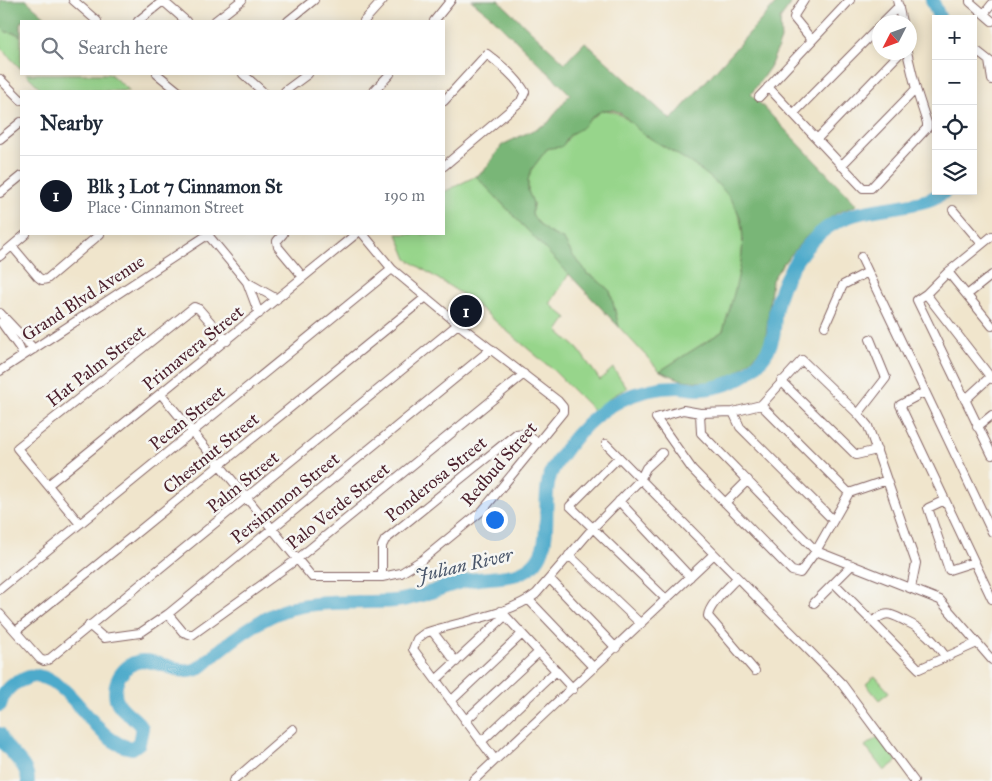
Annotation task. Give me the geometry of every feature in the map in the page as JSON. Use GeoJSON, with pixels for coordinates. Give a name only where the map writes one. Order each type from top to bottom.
{"type":"FeatureCollection","features":[{"type":"Feature","properties":{"kind":"street"},"geometry":{"type":"LineString","coordinates":[[72,0],[96,20]]}},
{"type":"Feature","properties":{"kind":"street"},"geometry":{"type":"LineString","coordinates":[[139,20],[163,0],[185,20]]}},
{"type":"Feature","properties":{"kind":"street"},"geometry":{"type":"LineString","coordinates":[[216,20],[242,0]]}},
{"type":"Feature","properties":{"kind":"street"},"geometry":{"type":"LineString","coordinates":[[289,20],[314,0]]}},
{"type":"Feature","properties":{"kind":"street"},"geometry":{"type":"LineString","coordinates":[[365,20],[383,0]]}},
{"type":"Feature","properties":{"kind":"street"},"geometry":{"type":"LineString","coordinates":[[435,20],[451,0]]}},
{"type":"Feature","properties":{"kind":"street"},"geometry":{"type":"LineString","coordinates":[[804,0],[794,18],[812,40]]}},
{"type":"Feature","properties":{"kind":"street"},"geometry":{"type":"LineString","coordinates":[[759,97],[850,0]]}},
{"type":"Feature","properties":{"kind":"street"},"geometry":{"type":"LineString","coordinates":[[970,0],[992,20]]}},
{"type":"Feature","properties":{"kind":"street"},"geometry":{"type":"LineString","coordinates":[[889,15],[898,3]]}},
{"type":"Feature","properties":{"kind":"street"},"geometry":{"type":"LineString","coordinates":[[984,14],[992,4]]}},
{"type":"Feature","properties":{"kind":"street"},"geometry":{"type":"LineString","coordinates":[[793,114],[872,34]]}},
{"type":"Feature","properties":{"kind":"street"},"geometry":{"type":"LineString","coordinates":[[978,52],[990,62],[992,80]]}},
{"type":"Feature","properties":{"kind":"street"},"geometry":{"type":"LineString","coordinates":[[445,100],[487,54],[520,84],[525,92],[521,100],[445,165]]}},
{"type":"Feature","properties":{"kind":"street"},"geometry":{"type":"LineString","coordinates":[[817,140],[893,60]]}},
{"type":"Feature","properties":{"kind":"street"},"geometry":{"type":"LineString","coordinates":[[768,87],[863,188],[871,188],[926,128],[927,123],[916,89],[910,60]]}},
{"type":"Feature","properties":{"kind":"street"},"geometry":{"type":"LineString","coordinates":[[158,75],[177,90]]}},
{"type":"Feature","properties":{"kind":"street"},"geometry":{"type":"LineString","coordinates":[[244,75],[261,90]]}},
{"type":"Feature","properties":{"kind":"street"},"geometry":{"type":"LineString","coordinates":[[286,90],[307,75]]}},
{"type":"Feature","properties":{"kind":"street"},"geometry":{"type":"LineString","coordinates":[[375,90],[389,75]]}},
{"type":"Feature","properties":{"kind":"street"},"geometry":{"type":"LineString","coordinates":[[1,82],[20,99]]}},
{"type":"Feature","properties":{"kind":"street"},"geometry":{"type":"LineString","coordinates":[[841,166],[916,89]]}},
{"type":"Feature","properties":{"kind":"street"},"geometry":{"type":"LineString","coordinates":[[0,139],[20,123]]}},
{"type":"Feature","properties":{"kind":"street"},"geometry":{"type":"LineString","coordinates":[[0,193],[20,177]]}},
{"type":"Feature","properties":{"kind":"street"},"geometry":{"type":"LineString","coordinates":[[954,210],[982,244]]}},
{"type":"Feature","properties":{"kind":"street"},"geometry":{"type":"LineString","coordinates":[[0,256],[25,235]]}},
{"type":"Feature","properties":{"kind":"street"},"geometry":{"type":"LineString","coordinates":[[12,246],[42,280],[47,279],[99,235]]}},
{"type":"Feature","properties":{"kind":"street","name":"Grand Blvd Avenue"},"geometry":{"type":"LineString","coordinates":[[0,371],[206,235]]}},
{"type":"Feature","properties":{"kind":"street"},"geometry":{"type":"LineString","coordinates":[[209,235],[247,282],[259,314]]}},
{"type":"Feature","properties":{"kind":"street"},"geometry":{"type":"LineString","coordinates":[[282,235],[277,241],[278,247],[303,277]]}},
{"type":"Feature","properties":{"kind":"street","name":"Primavera Street"},"geometry":{"type":"LineString","coordinates":[[48,486],[355,235]]}},
{"type":"Feature","properties":{"kind":"street"},"geometry":{"type":"LineString","coordinates":[[364,235],[392,269],[458,324],[524,374]]}},
{"type":"Feature","properties":{"kind":"street"},"geometry":{"type":"LineString","coordinates":[[992,236],[917,300],[977,427],[992,454]]}},
{"type":"Feature","properties":{"kind":"street"},"geometry":{"type":"LineString","coordinates":[[861,257],[992,532]]}},
{"type":"Feature","properties":{"kind":"street","name":"Pecan Street"},"geometry":{"type":"LineString","coordinates":[[0,590],[392,269]]}},
{"type":"Feature","properties":{"kind":"street"},"geometry":{"type":"LineString","coordinates":[[825,326],[843,285],[868,272]]}},
{"type":"Feature","properties":{"kind":"street"},"geometry":{"type":"LineString","coordinates":[[948,272],[967,295],[989,315],[992,326]]}},
{"type":"Feature","properties":{"kind":"street"},"geometry":{"type":"LineString","coordinates":[[967,295],[992,275]]}},
{"type":"Feature","properties":{"kind":"street"},"geometry":{"type":"LineString","coordinates":[[247,282],[277,299]]}},
{"type":"Feature","properties":{"kind":"street"},"geometry":{"type":"LineString","coordinates":[[926,294],[991,378],[965,400]]}},
{"type":"Feature","properties":{"kind":"street","name":"Chestnut Street"},"geometry":{"type":"LineString","coordinates":[[16,631],[426,297]]}},
{"type":"Feature","properties":{"kind":"street","name":"Hat Palm Street"},"geometry":{"type":"LineString","coordinates":[[48,486],[17,448],[194,308],[199,309],[227,341]]}},
{"type":"Feature","properties":{"kind":"street"},"geometry":{"type":"LineString","coordinates":[[0,313],[34,349]]}},
{"type":"Feature","properties":{"kind":"street"},"geometry":{"type":"LineString","coordinates":[[0,320],[16,342],[23,356]]}},
{"type":"Feature","properties":{"kind":"street","name":"Palm Street"},"geometry":{"type":"LineString","coordinates":[[16,631],[40,659],[48,660],[458,324]]}},
{"type":"Feature","properties":{"kind":"street"},"geometry":{"type":"LineString","coordinates":[[858,414],[886,378],[870,339]]}},
{"type":"Feature","properties":{"kind":"street","name":"Persimmon Street"},"geometry":{"type":"LineString","coordinates":[[90,626],[104,638],[140,633],[168,614],[491,349]]}},
{"type":"Feature","properties":{"kind":"street"},"geometry":{"type":"LineString","coordinates":[[887,480],[849,493],[816,552],[800,573],[792,571],[692,469],[656,418],[682,410],[700,413],[733,412],[761,405],[802,360],[868,426],[877,450],[916,563],[911,588]]}},
{"type":"Feature","properties":{"kind":"street","name":"Redbud Street"},"geometry":{"type":"LineString","coordinates":[[162,394],[308,574],[316,578],[382,577],[401,573],[422,560],[483,510],[563,412],[563,407],[558,401],[524,374]]}},
{"type":"Feature","properties":{"kind":"street","name":"Palo Verde Street"},"geometry":{"type":"LineString","coordinates":[[168,614],[183,632],[192,635],[296,560],[524,374]]}},
{"type":"Feature","properties":{"kind":"street"},"geometry":{"type":"LineString","coordinates":[[781,381],[856,455],[877,450]]}},
{"type":"Feature","properties":{"kind":"street"},"geometry":{"type":"LineString","coordinates":[[925,392],[900,405],[974,562],[989,586],[992,599]]}},
{"type":"Feature","properties":{"kind":"street"},"geometry":{"type":"LineString","coordinates":[[761,405],[849,493]]}},
{"type":"Feature","properties":{"kind":"street"},"geometry":{"type":"LineString","coordinates":[[733,412],[740,427],[833,520]]}},
{"type":"Feature","properties":{"kind":"street"},"geometry":{"type":"LineString","coordinates":[[700,413],[701,433],[816,552],[940,600],[992,660]]}},
{"type":"Feature","properties":{"kind":"street"},"geometry":{"type":"LineString","coordinates":[[977,427],[992,415]]}},
{"type":"Feature","properties":{"kind":"street","name":"Ponderosa Street"},"geometry":{"type":"LineString","coordinates":[[382,577],[382,546],[385,540],[516,434],[527,435],[538,443]]}},
{"type":"Feature","properties":{"kind":"street"},"geometry":{"type":"LineString","coordinates":[[606,444],[842,684],[914,781]]}},
{"type":"Feature","properties":{"kind":"street"},"geometry":{"type":"LineString","coordinates":[[495,760],[413,649],[416,639],[432,631],[503,613],[529,600],[550,579],[592,529],[640,480],[646,468],[662,453]]}},
{"type":"Feature","properties":{"kind":"street"},"geometry":{"type":"LineString","coordinates":[[619,457],[570,506],[666,599]]}},
{"type":"Feature","properties":{"kind":"street"},"geometry":{"type":"LineString","coordinates":[[725,503],[748,480]]}},
{"type":"Feature","properties":{"kind":"street"},"geometry":{"type":"LineString","coordinates":[[48,486],[80,524]]}},
{"type":"Feature","properties":{"kind":"street"},"geometry":{"type":"LineString","coordinates":[[945,500],[928,508],[949,570],[974,562]]}},
{"type":"Feature","properties":{"kind":"street"},"geometry":{"type":"LineString","coordinates":[[619,501],[690,576]]}},
{"type":"Feature","properties":{"kind":"street"},"geometry":{"type":"LineString","coordinates":[[473,781],[714,554]]}},
{"type":"Feature","properties":{"kind":"street"},"geometry":{"type":"LineString","coordinates":[[569,555],[641,624]]}},
{"type":"Feature","properties":{"kind":"street"},"geometry":{"type":"LineString","coordinates":[[814,603],[852,566]]}},
{"type":"Feature","properties":{"kind":"street"},"geometry":{"type":"LineString","coordinates":[[737,578],[718,598],[708,612],[708,616],[755,671]]}},
{"type":"Feature","properties":{"kind":"street"},"geometry":{"type":"LineString","coordinates":[[550,579],[616,648]]}},
{"type":"Feature","properties":{"kind":"street"},"geometry":{"type":"LineString","coordinates":[[834,583],[919,668],[977,643]]}},
{"type":"Feature","properties":{"kind":"street"},"geometry":{"type":"LineString","coordinates":[[529,600],[594,668]]}},
{"type":"Feature","properties":{"kind":"street"},"geometry":{"type":"LineString","coordinates":[[503,613],[573,688]]}},
{"type":"Feature","properties":{"kind":"street"},"geometry":{"type":"LineString","coordinates":[[436,680],[503,613]]}},
{"type":"Feature","properties":{"kind":"street"},"geometry":{"type":"LineString","coordinates":[[0,614],[16,631]]}},
{"type":"Feature","properties":{"kind":"street"},"geometry":{"type":"LineString","coordinates":[[873,622],[880,616],[889,614],[921,629],[946,657]]}},
{"type":"Feature","properties":{"kind":"street"},"geometry":{"type":"LineString","coordinates":[[432,631],[456,662]]}},
{"type":"Feature","properties":{"kind":"street"},"geometry":{"type":"LineString","coordinates":[[451,700],[522,634]]}},
{"type":"Feature","properties":{"kind":"street"},"geometry":{"type":"LineString","coordinates":[[465,721],[539,652]]}},
{"type":"Feature","properties":{"kind":"street"},"geometry":{"type":"LineString","coordinates":[[481,742],[556,671]]}},
{"type":"Feature","properties":{"kind":"street"},"geometry":{"type":"LineString","coordinates":[[233,781],[293,730]]}},
{"type":"Feature","properties":{"kind":"green space"},"geometry":{"type":"Polygon","coordinates":[[[0,0],[26,0],[49,20],[20,20],[20,36],[6,32],[0,26],[0,0]]]}},
{"type":"Feature","properties":{"kind":"green space"},"geometry":{"type":"Polygon","coordinates":[[[471,0],[498,0],[565,63],[585,42],[671,120],[779,0],[786,0],[791,4],[780,19],[781,40],[770,67],[751,94],[857,205],[837,213],[806,237],[782,265],[772,280],[765,345],[735,374],[711,383],[682,380],[660,371],[723,331],[739,272],[743,239],[742,225],[731,199],[710,177],[645,135],[616,111],[600,111],[580,129],[572,133],[561,147],[547,149],[531,170],[528,180],[528,191],[533,203],[532,214],[536,221],[548,232],[564,240],[573,256],[587,274],[594,277],[610,291],[619,327],[476,176],[484,171],[502,145],[548,123],[570,94],[491,16],[471,0]]]}},
{"type":"Feature","properties":{"kind":"green space"},"geometry":{"type":"Polygon","coordinates":[[[0,26],[6,32],[20,36],[20,68],[0,47],[0,26]]]}},
{"type":"Feature","properties":{"kind":"green space"},"geometry":{"type":"Polygon","coordinates":[[[27,75],[111,75],[129,90],[42,90],[27,75]]]}},
{"type":"Feature","properties":{"kind":"green space"},"geometry":{"type":"Polygon","coordinates":[[[602,110],[617,113],[647,136],[702,170],[714,180],[732,201],[738,213],[741,226],[742,256],[723,331],[660,371],[619,327],[610,291],[594,277],[587,274],[573,256],[564,240],[548,232],[532,214],[533,203],[528,191],[528,180],[531,170],[547,149],[564,144],[570,135],[602,110]]]}},
{"type":"Feature","properties":{"kind":"green space"},"geometry":{"type":"Polygon","coordinates":[[[476,176],[569,274],[550,304],[567,318],[558,331],[578,349],[600,380],[613,368],[627,388],[594,411],[552,369],[468,298],[407,259],[397,235],[445,235],[445,192],[476,176]]]}},
{"type":"Feature","properties":{"kind":"green space"},"geometry":{"type":"Polygon","coordinates":[[[875,676],[889,692],[879,700],[866,684],[875,676]]]}},
{"type":"Feature","properties":{"kind":"green space"},"geometry":{"type":"Polygon","coordinates":[[[878,737],[897,761],[884,771],[865,746],[878,737]]]}},
{"type":"Feature","properties":{"kind":"waterway","name":"Julian River"},"geometry":{"type":"LineString","coordinates":[[932,0],[938,15]]}},
{"type":"Feature","properties":{"kind":"waterway","name":"Julian River"},"geometry":{"type":"LineString","coordinates":[[0,705],[5,693],[11,687],[18,682],[37,676],[51,681],[63,689],[106,735],[118,744],[132,748],[139,743],[142,728],[118,703],[115,690],[119,677],[128,666],[148,661],[179,670],[197,669],[249,628],[282,611],[295,607],[323,603],[404,600],[468,580],[503,577],[517,574],[531,567],[539,557],[544,544],[548,486],[551,473],[567,448],[587,424],[609,407],[635,394],[648,390],[677,387],[699,389],[714,387],[738,379],[755,366],[768,349],[773,336],[776,308],[782,287],[797,259],[818,235],[831,225],[856,214],[925,201],[939,195]]}},
{"type":"Feature","properties":{"kind":"waterway","name":"Julian River"},"geometry":{"type":"LineString","coordinates":[[0,734],[6,747],[24,768],[28,781]]}},
{"type":"Feature","properties":{"kind":"place","name":"Blk 3 Lot 7 Cinnamon St"},"geometry":{"type":"Point","coordinates":[466,311]}}]}
